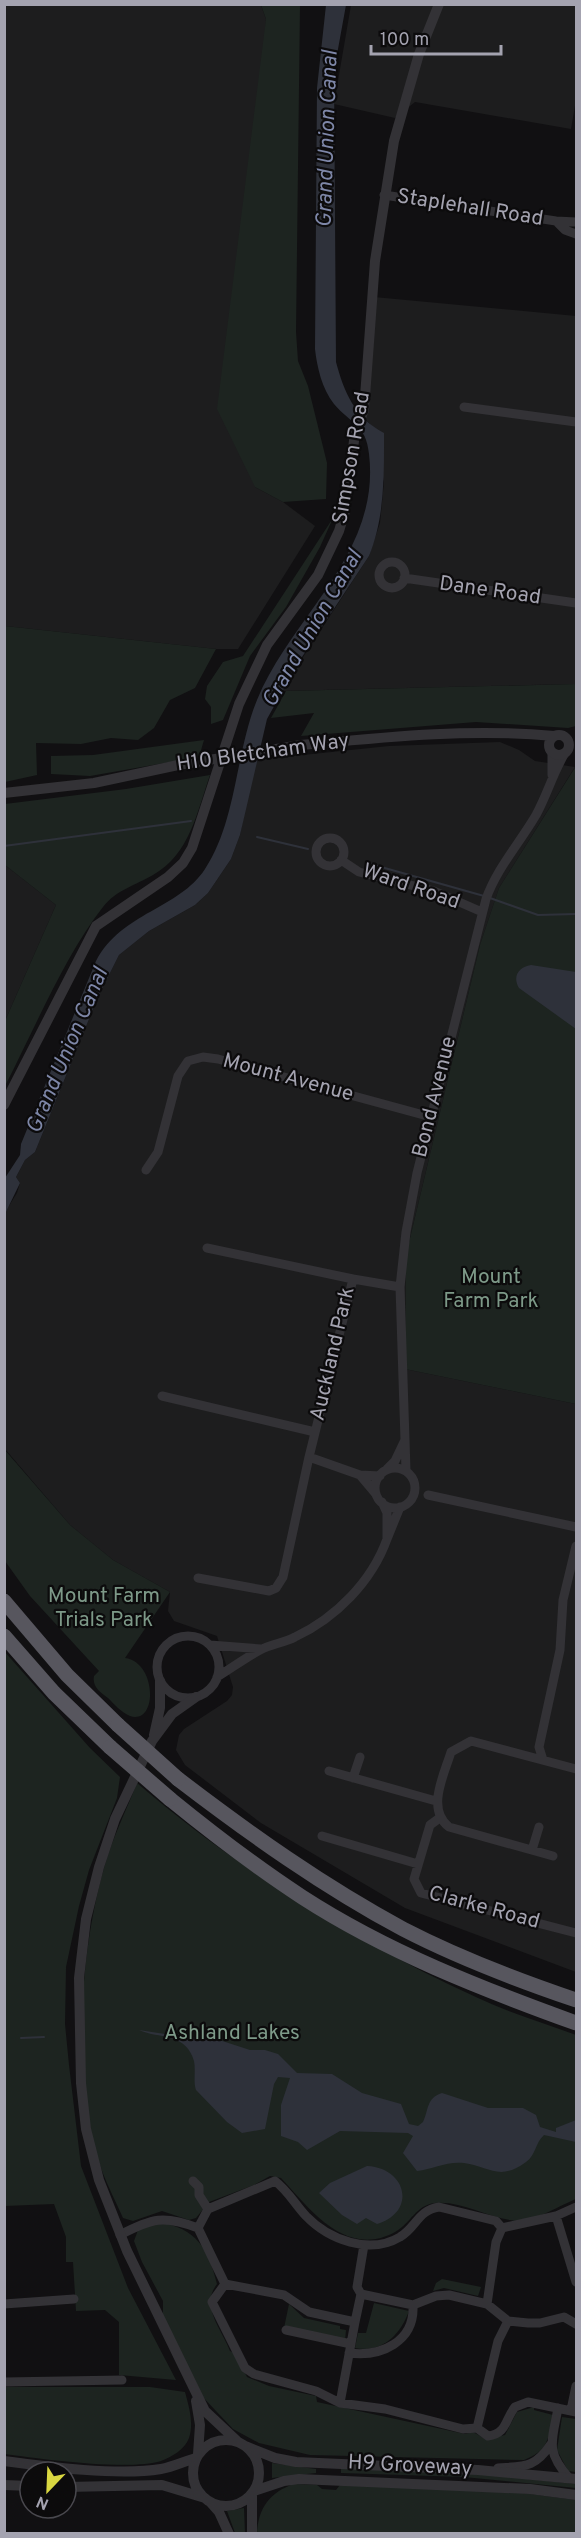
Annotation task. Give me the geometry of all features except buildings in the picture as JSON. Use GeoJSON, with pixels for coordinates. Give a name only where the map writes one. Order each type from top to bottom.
{"type":"FeatureCollection","features":[{"type":"Feature","properties":{"kind":"highway"},"geometry":{"type":"LineString","coordinates":[[4,1601],[67,1675],[118,1725],[178,1779],[251,1835],[334,1890],[405,1929],[502,1974],[576,2000]]}},
{"type":"Feature","properties":{"kind":"highway"},"geometry":{"type":"LineString","coordinates":[[4,1636],[54,1693],[110,1747],[233,1850],[304,1898],[386,1945],[500,1996],[576,2023]]}},
{"type":"Feature","properties":{"kind":"street","name":"Simpson Road"},"geometry":{"type":"LineString","coordinates":[[4,1105],[96,926],[168,877],[183,863],[192,848],[239,704],[267,645],[318,575],[339,531],[345,511],[355,433],[364,410],[375,261],[384,195],[404,99],[439,4]]}},
{"type":"Feature","properties":{"kind":"street","name":"Staplehall Road"},"geometry":{"type":"LineString","coordinates":[[384,195],[576,222]]}},
{"type":"Feature","properties":{"kind":"street","name":"Staplehall Road"},"geometry":{"type":"LineString","coordinates":[[556,221],[565,230],[576,234]]}},
{"type":"Feature","properties":{"kind":"street"},"geometry":{"type":"LineString","coordinates":[[464,407],[576,422]]}},
{"type":"Feature","properties":{"kind":"street","name":"Dane Road"},"geometry":{"type":"LineString","coordinates":[[404,578],[576,603]]}},
{"type":"Feature","properties":{"kind":"street","name":"H10 Bletcham Way"},"geometry":{"type":"LineString","coordinates":[[4,793],[94,783],[178,765],[301,745],[398,736],[524,733],[554,742]]}},
{"type":"Feature","properties":{"kind":"street"},"geometry":{"type":"LineString","coordinates":[[554,742],[576,733]]}},
{"type":"Feature","properties":{"kind":"street"},"geometry":{"type":"LineString","coordinates":[[567,740],[570,749],[560,755],[554,742],[567,740]]}},
{"type":"Feature","properties":{"kind":"street","name":"Bond Avenue"},"geometry":{"type":"LineString","coordinates":[[552,775],[554,742]]}},
{"type":"Feature","properties":{"kind":"street","name":"Bond Avenue"},"geometry":{"type":"LineString","coordinates":[[406,1471],[400,1287],[412,1196],[487,897],[507,857],[535,816],[552,775],[570,749]]}},
{"type":"Feature","properties":{"kind":"street","name":"Ward Road"},"geometry":{"type":"LineString","coordinates":[[341,860],[359,872],[434,891],[482,912]]}},
{"type":"Feature","properties":{"kind":"street","name":"Mount Avenue"},"geometry":{"type":"LineString","coordinates":[[146,1170],[158,1152],[178,1076],[188,1061],[203,1057],[218,1059],[431,1117]]}},
{"type":"Feature","properties":{"kind":"street","name":"Auckland Park"},"geometry":{"type":"LineString","coordinates":[[198,1578],[269,1592],[276,1588],[283,1577],[309,1457],[353,1279],[207,1248]]}},
{"type":"Feature","properties":{"kind":"street"},"geometry":{"type":"LineString","coordinates":[[353,1279],[400,1287]]}},
{"type":"Feature","properties":{"kind":"street","name":"Auckland Park"},"geometry":{"type":"LineString","coordinates":[[162,1396],[315,1432]]}},
{"type":"Feature","properties":{"kind":"street"},"geometry":{"type":"LineString","coordinates":[[387,1539],[387,1513],[379,1498],[382,1473],[395,1461],[405,1440]]}},
{"type":"Feature","properties":{"kind":"street"},"geometry":{"type":"LineString","coordinates":[[309,1457],[360,1475],[382,1473],[395,1468],[406,1471],[428,1495]]}},
{"type":"Feature","properties":{"kind":"street"},"geometry":{"type":"LineString","coordinates":[[360,1475],[387,1506],[400,1507]]}},
{"type":"Feature","properties":{"kind":"street"},"geometry":{"type":"LineString","coordinates":[[413,1497],[414,1482]]}},
{"type":"Feature","properties":{"kind":"street"},"geometry":{"type":"LineString","coordinates":[[252,2534],[253,2492],[258,2483],[259,2467],[256,2459],[241,2443],[211,2420],[194,2393],[120,2235],[99,2180],[86,2129],[81,2083],[78,1978],[86,1919],[99,1867],[115,1819],[152,1741],[172,1714],[213,1686],[218,1677],[261,1649],[295,1638],[329,1617],[362,1585],[380,1558],[400,1507],[413,1497],[428,1495],[576,1527]]}},
{"type":"Feature","properties":{"kind":"street"},"geometry":{"type":"LineString","coordinates":[[543,1760],[539,1747],[560,1650],[563,1600],[576,1546]]}},
{"type":"Feature","properties":{"kind":"street"},"geometry":{"type":"LineString","coordinates":[[152,1741],[160,1707],[158,1661],[168,1643],[188,1636],[210,1645],[261,1649]]}},
{"type":"Feature","properties":{"kind":"street"},"geometry":{"type":"LineString","coordinates":[[210,1645],[218,1660],[218,1677]]}},
{"type":"Feature","properties":{"kind":"street"},"geometry":{"type":"LineString","coordinates":[[160,1681],[176,1696],[196,1697]]}},
{"type":"Feature","properties":{"kind":"street"},"geometry":{"type":"LineString","coordinates":[[553,1856],[449,1827],[441,1817],[436,1801],[451,1752],[471,1741],[576,1769]]}},
{"type":"Feature","properties":{"kind":"street"},"geometry":{"type":"LineString","coordinates":[[353,1778],[360,1757]]}},
{"type":"Feature","properties":{"kind":"street"},"geometry":{"type":"LineString","coordinates":[[329,1771],[436,1801]]}},
{"type":"Feature","properties":{"kind":"street","name":"Clarke Road"},"geometry":{"type":"LineString","coordinates":[[441,1817],[430,1825],[418,1864],[414,1880],[421,1893],[576,1933]]}},
{"type":"Feature","properties":{"kind":"street"},"geometry":{"type":"LineString","coordinates":[[532,1850],[539,1827]]}},
{"type":"Feature","properties":{"kind":"street","name":"Clarke Road"},"geometry":{"type":"LineString","coordinates":[[322,1836],[418,1864]]}},
{"type":"Feature","properties":{"kind":"street"},"geometry":{"type":"LineString","coordinates":[[193,2181],[199,2187],[199,2195],[208,2209]]}},
{"type":"Feature","properties":{"kind":"street"},"geometry":{"type":"LineString","coordinates":[[198,2228],[208,2209],[275,2181],[319,2228],[364,2246],[376,2246],[402,2236],[422,2213],[439,2207],[496,2221],[502,2228]]}},
{"type":"Feature","properties":{"kind":"street"},"geometry":{"type":"LineString","coordinates":[[502,2228],[556,2216],[576,2208]]}},
{"type":"Feature","properties":{"kind":"street"},"geometry":{"type":"LineString","coordinates":[[556,2216],[576,2282]]}},
{"type":"Feature","properties":{"kind":"street"},"geometry":{"type":"LineString","coordinates":[[120,2235],[144,2222],[163,2218],[198,2228],[225,2284]]}},
{"type":"Feature","properties":{"kind":"street"},"geometry":{"type":"LineString","coordinates":[[487,2304],[496,2242],[502,2228]]}},
{"type":"Feature","properties":{"kind":"street"},"geometry":{"type":"LineString","coordinates":[[340,2403],[361,2294],[357,2287],[364,2246]]}},
{"type":"Feature","properties":{"kind":"street"},"geometry":{"type":"LineString","coordinates":[[225,2284],[284,2295],[309,2312],[355,2322]]}},
{"type":"Feature","properties":{"kind":"street"},"geometry":{"type":"LineString","coordinates":[[225,2284],[212,2302],[245,2368],[254,2374],[316,2391],[340,2403],[385,2409],[463,2429],[477,2428],[488,2436],[502,2431],[512,2411],[521,2404],[528,2402],[574,2411],[576,2386]]}},
{"type":"Feature","properties":{"kind":"street"},"geometry":{"type":"LineString","coordinates":[[361,2294],[413,2305],[436,2296],[449,2295],[487,2304],[508,2320],[540,2324],[564,2317],[576,2324]]}},
{"type":"Feature","properties":{"kind":"street"},"geometry":{"type":"LineString","coordinates":[[4,2304],[74,2299]]}},
{"type":"Feature","properties":{"kind":"street"},"geometry":{"type":"LineString","coordinates":[[286,2330],[367,2354],[390,2348],[404,2336],[410,2325],[413,2305]]}},
{"type":"Feature","properties":{"kind":"street"},"geometry":{"type":"LineString","coordinates":[[477,2428],[498,2341],[508,2320]]}},
{"type":"Feature","properties":{"kind":"street"},"geometry":{"type":"LineString","coordinates":[[4,2382],[122,2380]]}},
{"type":"Feature","properties":{"kind":"street"},"geometry":{"type":"LineString","coordinates":[[194,2393],[200,2425],[194,2479],[207,2500],[219,2512],[229,2534]]}},
{"type":"Feature","properties":{"kind":"street"},"geometry":{"type":"LineString","coordinates":[[478,2470],[526,2466],[540,2460],[551,2444],[558,2408]]}},
{"type":"Feature","properties":{"kind":"street"},"geometry":{"type":"LineString","coordinates":[[4,2461],[44,2466],[130,2470],[162,2469],[197,2456],[211,2443],[228,2439],[241,2443]]}},
{"type":"Feature","properties":{"kind":"street","name":"H9 Groveway"},"geometry":{"type":"LineString","coordinates":[[241,2443],[275,2458],[573,2478]]}},
{"type":"Feature","properties":{"kind":"street"},"geometry":{"type":"LineString","coordinates":[[551,2444],[555,2461],[573,2478]]}},
{"type":"Feature","properties":{"kind":"street","name":"H9 Groveway"},"geometry":{"type":"LineString","coordinates":[[253,2492],[284,2481],[319,2480],[530,2489],[576,2495]]}},
{"type":"Feature","properties":{"kind":"street"},"geometry":{"type":"LineString","coordinates":[[78,2487],[162,2485],[207,2500],[232,2505],[253,2492]]}},
{"type":"Feature","properties":{"kind":"shaded area"},"geometry":{"type":"Polygon","coordinates":[[[5,5],[261,5],[266,19],[255,487],[283,502],[315,526],[238,649],[216,649],[5,626],[5,5]]]}},
{"type":"Feature","properties":{"kind":"shaded area"},"geometry":{"type":"Polygon","coordinates":[[[351,5],[576,5],[576,100],[571,129],[415,102],[395,118],[334,104],[351,5]]]}},
{"type":"Feature","properties":{"kind":"shaded area"},"geometry":{"type":"Polygon","coordinates":[[[374,297],[576,316],[576,684],[281,691],[369,556],[380,523],[384,482],[373,427],[364,418],[374,297]]]}},
{"type":"Feature","properties":{"kind":"shaded area"},"geometry":{"type":"Polygon","coordinates":[[[500,742],[519,750],[535,761],[575,767],[499,888],[480,945],[406,1255],[405,1369],[576,1404],[576,1972],[405,1908],[261,1823],[185,1765],[176,1750],[179,1735],[232,1695],[233,1687],[217,1636],[174,1621],[168,1611],[170,1592],[113,1560],[70,1525],[5,1449],[4,1214],[17,1193],[20,1183],[16,1177],[25,1160],[35,1152],[98,997],[119,955],[149,931],[195,905],[208,893],[231,859],[240,835],[255,760],[389,746],[500,742]]]}},
{"type":"Feature","properties":{"kind":"shaded area"},"geometry":{"type":"Polygon","coordinates":[[[5,865],[56,905],[5,1021],[5,865]]]}},
{"type":"Feature","properties":{"kind":"green space"},"geometry":{"type":"Polygon","coordinates":[[[261,5],[300,5],[296,332],[298,361],[308,386],[327,463],[326,499],[283,502],[255,487],[217,409],[266,19],[261,5]]]}},
{"type":"Feature","properties":{"kind":"green space"},"geometry":{"type":"Polygon","coordinates":[[[333,518],[320,547],[286,607],[250,656],[223,720],[211,724],[211,707],[205,699],[207,686],[223,662],[243,656],[333,518]]]}},
{"type":"Feature","properties":{"kind":"green space"},"geometry":{"type":"Polygon","coordinates":[[[5,626],[216,649],[195,688],[170,700],[154,728],[138,740],[111,738],[81,744],[36,743],[37,775],[5,782],[5,626]]]}},
{"type":"Feature","properties":{"kind":"green space"},"geometry":{"type":"Polygon","coordinates":[[[576,684],[576,726],[568,728],[476,722],[301,736],[314,713],[271,718],[286,691],[576,684]]]}},
{"type":"Feature","properties":{"kind":"green space"},"geometry":{"type":"Polygon","coordinates":[[[204,740],[199,757],[90,776],[51,774],[51,756],[93,755],[204,740]]]}},
{"type":"Feature","properties":{"kind":"green space","name":"Mount Farm Park"},"geometry":{"type":"Polygon","coordinates":[[[576,766],[576,1404],[405,1369],[406,1255],[480,945],[499,888],[576,766]]]}},
{"type":"Feature","properties":{"kind":"green space"},"geometry":{"type":"Polygon","coordinates":[[[210,775],[196,817],[176,856],[153,875],[114,896],[89,926],[63,970],[5,1086],[5,1021],[56,905],[5,865],[5,804],[126,789],[210,775]]]}},
{"type":"Feature","properties":{"kind":"green space","name":"Mount Farm Trials Park"},"geometry":{"type":"Polygon","coordinates":[[[4,1449],[70,1525],[113,1560],[170,1592],[125,1658],[136,1662],[148,1680],[149,1703],[146,1711],[139,1716],[124,1713],[97,1689],[94,1676],[99,1671],[30,1596],[5,1561],[4,1449]]]}},
{"type":"Feature","properties":{"kind":"green space"},"geometry":{"type":"Polygon","coordinates":[[[4,1651],[90,1748],[120,1777],[117,1798],[89,1870],[79,1906],[66,1967],[65,2024],[81,2166],[128,2288],[176,2380],[119,2375],[119,2322],[105,2310],[76,2311],[73,2262],[66,2262],[66,2237],[54,2204],[5,2206],[4,1651]]]}},
{"type":"Feature","properties":{"kind":"green space","name":"Ashland Lakes"},"geometry":{"type":"Polygon","coordinates":[[[137,1783],[215,1845],[344,1929],[388,1954],[478,1998],[576,2035],[576,2199],[541,2215],[521,2221],[500,2218],[446,2203],[428,2204],[395,2232],[377,2239],[361,2239],[345,2235],[330,2227],[281,2178],[270,2176],[254,2185],[209,2202],[196,2218],[189,2220],[162,2211],[133,2221],[123,2218],[102,2171],[92,2137],[82,2060],[82,2020],[84,1980],[95,1903],[111,1846],[137,1783]]]}},
{"type":"Feature","properties":{"kind":"green space"},"geometry":{"type":"Polygon","coordinates":[[[159,2222],[172,2225],[192,2235],[205,2250],[217,2284],[212,2292],[211,2309],[230,2351],[236,2354],[247,2377],[269,2386],[316,2396],[317,2402],[465,2434],[473,2432],[486,2439],[505,2435],[517,2412],[534,2407],[534,2410],[553,2415],[546,2443],[538,2452],[524,2460],[310,2455],[259,2443],[233,2429],[199,2393],[163,2318],[163,2301],[142,2262],[134,2241],[138,2230],[159,2222]]]}},
{"type":"Feature","properties":{"kind":"green space"},"geometry":{"type":"Polygon","coordinates":[[[442,2279],[481,2287],[478,2296],[444,2288],[433,2291],[436,2283],[442,2279]]]}},
{"type":"Feature","properties":{"kind":"green space"},"geometry":{"type":"Polygon","coordinates":[[[374,2303],[409,2311],[401,2328],[382,2345],[365,2349],[355,2348],[358,2333],[366,2333],[374,2303]]]}},
{"type":"Feature","properties":{"kind":"green space"},"geometry":{"type":"Polygon","coordinates":[[[289,2304],[304,2318],[340,2326],[340,2329],[346,2330],[345,2341],[284,2328],[289,2304]]]}},
{"type":"Feature","properties":{"kind":"green space"},"geometry":{"type":"Polygon","coordinates":[[[5,2387],[150,2387],[185,2392],[191,2421],[189,2438],[174,2455],[161,2461],[128,2465],[84,2463],[78,2462],[78,2460],[51,2460],[5,2454],[5,2387]]]}},
{"type":"Feature","properties":{"kind":"green space"},"geometry":{"type":"Polygon","coordinates":[[[562,2417],[576,2419],[576,2472],[568,2471],[557,2450],[562,2417]]]}},
{"type":"Feature","properties":{"kind":"green space"},"geometry":{"type":"Polygon","coordinates":[[[272,2463],[316,2469],[316,2473],[272,2478],[272,2463]]]}},
{"type":"Feature","properties":{"kind":"green space"},"geometry":{"type":"Polygon","coordinates":[[[341,2468],[458,2472],[576,2484],[576,2488],[464,2477],[341,2473],[341,2468]]]}},
{"type":"Feature","properties":{"kind":"green space"},"geometry":{"type":"Polygon","coordinates":[[[294,2484],[317,2485],[322,2489],[336,2490],[340,2485],[523,2493],[576,2500],[576,2533],[257,2534],[260,2516],[267,2502],[278,2492],[294,2484]]]}},
{"type":"Feature","properties":{"kind":"green space"},"geometry":{"type":"Polygon","coordinates":[[[244,2508],[245,2533],[235,2533],[227,2511],[244,2508]]]}},
{"type":"Feature","properties":{"kind":"water","name":"Grand Union Canal"},"geometry":{"type":"Polygon","coordinates":[[[326,5],[346,5],[334,71],[336,362],[347,394],[358,412],[365,420],[384,433],[381,511],[378,526],[369,556],[298,663],[267,719],[240,835],[231,859],[208,893],[195,905],[149,931],[119,955],[98,997],[35,1152],[25,1160],[16,1177],[20,1183],[5,1214],[5,1178],[20,1155],[21,1144],[96,961],[120,932],[181,893],[205,869],[224,830],[244,742],[257,700],[272,669],[331,583],[361,523],[369,490],[369,454],[365,436],[357,425],[340,411],[326,392],[315,349],[317,88],[326,5]]]}},
{"type":"Feature","properties":{"kind":"water"},"geometry":{"type":"Polygon","coordinates":[[[531,965],[576,972],[576,1029],[519,988],[516,980],[518,973],[531,965]]]}},
{"type":"Feature","properties":{"kind":"water"},"geometry":{"type":"Polygon","coordinates":[[[139,2030],[184,2037],[210,2037],[250,2050],[265,2050],[278,2054],[297,2073],[332,2074],[362,2093],[401,2104],[409,2124],[418,2126],[423,2122],[431,2101],[442,2093],[488,2108],[523,2108],[536,2115],[540,2127],[556,2132],[556,2128],[576,2120],[576,2142],[544,2135],[526,2162],[517,2168],[501,2172],[464,2163],[446,2164],[417,2171],[403,2153],[413,2136],[408,2133],[340,2131],[307,2150],[298,2142],[281,2136],[281,2105],[290,2078],[278,2077],[274,2084],[265,2129],[242,2133],[227,2122],[196,2090],[194,2061],[185,2045],[171,2038],[139,2030]]]}},
{"type":"Feature","properties":{"kind":"water"},"geometry":{"type":"Polygon","coordinates":[[[367,2166],[391,2174],[402,2191],[402,2201],[398,2210],[390,2218],[377,2224],[366,2218],[357,2224],[342,2215],[319,2193],[330,2183],[367,2166]]]}},
{"type":"Feature","properties":{"kind":"waterway"},"geometry":{"type":"LineString","coordinates":[[4,846],[191,821]]}},
{"type":"Feature","properties":{"kind":"waterway"},"geometry":{"type":"LineString","coordinates":[[257,837],[308,849]]}},
{"type":"Feature","properties":{"kind":"waterway"},"geometry":{"type":"LineString","coordinates":[[367,863],[484,896]]}},
{"type":"Feature","properties":{"kind":"waterway"},"geometry":{"type":"LineString","coordinates":[[490,898],[538,915],[576,914]]}},
{"type":"Feature","properties":{"kind":"waterway"},"geometry":{"type":"LineString","coordinates":[[21,2038],[44,2037]]}}]}
